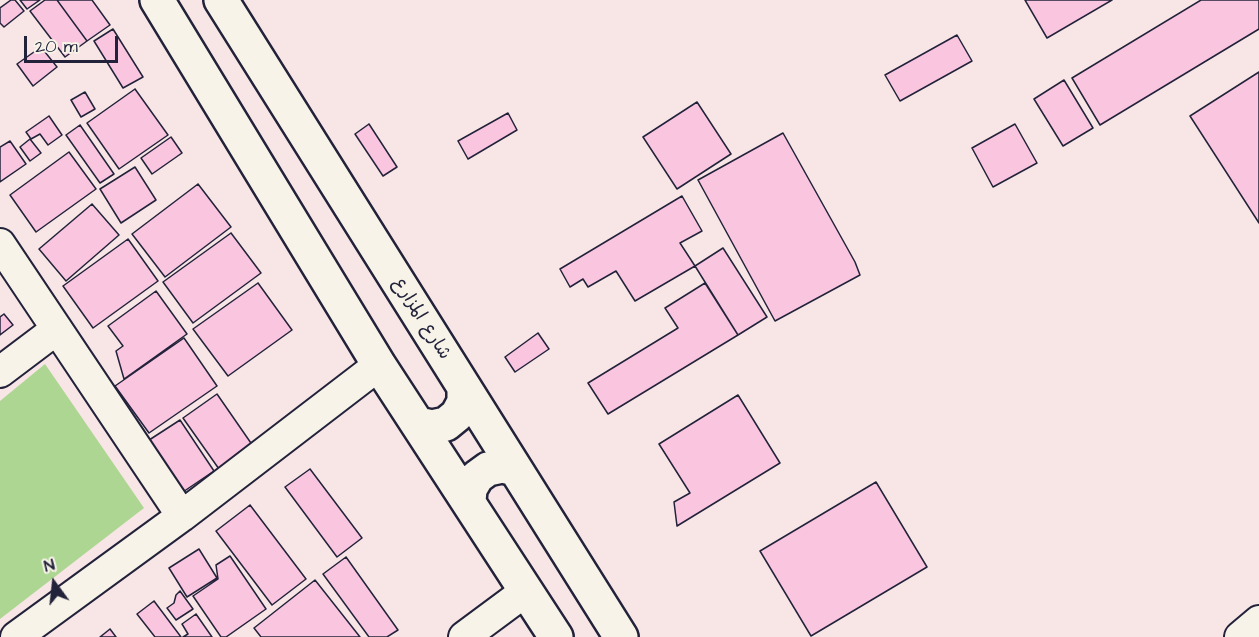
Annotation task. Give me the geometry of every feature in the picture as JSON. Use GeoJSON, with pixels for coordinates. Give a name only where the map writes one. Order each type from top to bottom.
{"type":"FeatureCollection","features":[{"type":"Feature","properties":{"kind":"street"},"geometry":{"type":"LineString","coordinates":[[157,0],[379,364],[555,637]]}},
{"type":"Feature","properties":{"kind":"street","name":"شارع المزارع"},"geometry":{"type":"LineString","coordinates":[[221,0],[621,637]]}},
{"type":"Feature","properties":{"kind":"street"},"geometry":{"type":"LineString","coordinates":[[0,244],[182,516]]}},
{"type":"Feature","properties":{"kind":"street"},"geometry":{"type":"LineString","coordinates":[[0,372],[57,329]]}},
{"type":"Feature","properties":{"kind":"street"},"geometry":{"type":"LineString","coordinates":[[16,637],[182,516],[379,364]]}},
{"type":"Feature","properties":{"kind":"street"},"geometry":{"type":"LineString","coordinates":[[418,424],[432,427],[452,420],[464,402],[465,388]]}},
{"type":"Feature","properties":{"kind":"street"},"geometry":{"type":"LineString","coordinates":[[469,502],[470,489],[477,477],[488,469],[502,466],[515,469]]}},
{"type":"Feature","properties":{"kind":"street"},"geometry":{"type":"LineString","coordinates":[[464,637],[526,591]]}},
{"type":"Feature","properties":{"kind":"street"},"geometry":{"type":"LineString","coordinates":[[1240,637],[1259,621]]}},
{"type":"Feature","properties":{"kind":"green space"},"geometry":{"type":"Polygon","coordinates":[[[45,364],[144,508],[0,619],[0,401],[45,364]]]}},
{"type":"Feature","properties":{"kind":"building"},"geometry":{"type":"Polygon","coordinates":[[[11,0],[15,0],[24,11],[4,27],[0,23],[0,8],[11,0]]]}},
{"type":"Feature","properties":{"kind":"building"},"geometry":{"type":"Polygon","coordinates":[[[20,0],[40,0],[27,9],[20,0]]]}},
{"type":"Feature","properties":{"kind":"building"},"geometry":{"type":"Polygon","coordinates":[[[45,0],[57,0],[87,41],[65,57],[30,11],[45,0]]]}},
{"type":"Feature","properties":{"kind":"building"},"geometry":{"type":"Polygon","coordinates":[[[57,0],[92,0],[110,25],[87,41],[57,0]]]}},
{"type":"Feature","properties":{"kind":"building"},"geometry":{"type":"Polygon","coordinates":[[[1025,0],[1112,0],[1047,38],[1025,0]]]}},
{"type":"Feature","properties":{"kind":"building"},"geometry":{"type":"Polygon","coordinates":[[[1201,0],[1259,0],[1259,29],[1100,125],[1072,78],[1201,0]]]}},
{"type":"Feature","properties":{"kind":"building"},"geometry":{"type":"Polygon","coordinates":[[[113,29],[143,77],[123,88],[94,41],[113,29]]]}},
{"type":"Feature","properties":{"kind":"building"},"geometry":{"type":"Polygon","coordinates":[[[957,35],[972,61],[900,101],[885,75],[957,35]]]}},
{"type":"Feature","properties":{"kind":"building"},"geometry":{"type":"Polygon","coordinates":[[[41,47],[57,67],[33,86],[17,64],[41,47]]]}},
{"type":"Feature","properties":{"kind":"building"},"geometry":{"type":"Polygon","coordinates":[[[1259,72],[1259,223],[1190,116],[1259,72]]]}},
{"type":"Feature","properties":{"kind":"building"},"geometry":{"type":"Polygon","coordinates":[[[1064,80],[1093,128],[1063,146],[1034,99],[1064,80]]]}},
{"type":"Feature","properties":{"kind":"building"},"geometry":{"type":"Polygon","coordinates":[[[135,89],[168,135],[119,169],[87,123],[135,89]]]}},
{"type":"Feature","properties":{"kind":"building"},"geometry":{"type":"Polygon","coordinates":[[[85,92],[95,109],[81,117],[71,100],[85,92]]]}},
{"type":"Feature","properties":{"kind":"building"},"geometry":{"type":"Polygon","coordinates":[[[697,102],[731,154],[677,189],[643,137],[697,102]]]}},
{"type":"Feature","properties":{"kind":"building"},"geometry":{"type":"Polygon","coordinates":[[[508,113],[517,130],[468,159],[458,141],[508,113]]]}},
{"type":"Feature","properties":{"kind":"building"},"geometry":{"type":"Polygon","coordinates":[[[49,116],[62,135],[48,145],[40,134],[31,139],[26,132],[49,116]]]}},
{"type":"Feature","properties":{"kind":"building"},"geometry":{"type":"Polygon","coordinates":[[[369,124],[397,167],[383,176],[355,134],[369,124]]]}},
{"type":"Feature","properties":{"kind":"building"},"geometry":{"type":"Polygon","coordinates":[[[1015,124],[1037,163],[993,187],[972,148],[1015,124]]]}},
{"type":"Feature","properties":{"kind":"building"},"geometry":{"type":"Polygon","coordinates":[[[80,125],[114,174],[100,183],[66,135],[80,125]]]}},
{"type":"Feature","properties":{"kind":"building"},"geometry":{"type":"Polygon","coordinates":[[[783,133],[855,262],[860,275],[775,321],[698,180],[783,133]]]}},
{"type":"Feature","properties":{"kind":"building"},"geometry":{"type":"Polygon","coordinates":[[[171,137],[182,153],[152,174],[141,158],[171,137]]]}},
{"type":"Feature","properties":{"kind":"building"},"geometry":{"type":"Polygon","coordinates":[[[30,139],[41,153],[30,161],[20,147],[30,139]]]}},
{"type":"Feature","properties":{"kind":"building"},"geometry":{"type":"Polygon","coordinates":[[[10,141],[26,164],[0,182],[0,147],[10,141]]]}},
{"type":"Feature","properties":{"kind":"building"},"geometry":{"type":"Polygon","coordinates":[[[69,152],[96,189],[36,232],[10,195],[69,152]]]}},
{"type":"Feature","properties":{"kind":"building"},"geometry":{"type":"Polygon","coordinates":[[[135,167],[156,200],[121,223],[100,189],[135,167]]]}},
{"type":"Feature","properties":{"kind":"building"},"geometry":{"type":"Polygon","coordinates":[[[198,184],[231,227],[165,277],[132,234],[198,184]]]}},
{"type":"Feature","properties":{"kind":"building"},"geometry":{"type":"Polygon","coordinates":[[[682,196],[702,231],[680,243],[695,266],[635,301],[616,271],[588,287],[583,279],[570,287],[560,269],[682,196]]]}},
{"type":"Feature","properties":{"kind":"building"},"geometry":{"type":"Polygon","coordinates":[[[92,204],[119,235],[66,281],[39,249],[92,204]]]}},
{"type":"Feature","properties":{"kind":"building"},"geometry":{"type":"Polygon","coordinates":[[[231,233],[261,273],[193,323],[163,282],[231,233]]]}},
{"type":"Feature","properties":{"kind":"building"},"geometry":{"type":"Polygon","coordinates":[[[128,239],[158,281],[93,328],[63,286],[128,239]]]}},
{"type":"Feature","properties":{"kind":"building"},"geometry":{"type":"Polygon","coordinates":[[[723,248],[767,317],[738,335],[695,266],[723,248]]]}},
{"type":"Feature","properties":{"kind":"building"},"geometry":{"type":"Polygon","coordinates":[[[258,283],[292,330],[228,376],[193,329],[258,283]]]}},
{"type":"Feature","properties":{"kind":"building"},"geometry":{"type":"Polygon","coordinates":[[[705,283],[738,335],[608,414],[588,383],[678,328],[665,308],[705,283]]]}},
{"type":"Feature","properties":{"kind":"building"},"geometry":{"type":"Polygon","coordinates":[[[156,291],[187,334],[124,379],[116,351],[123,346],[108,326],[156,291]]]}},
{"type":"Feature","properties":{"kind":"building"},"geometry":{"type":"Polygon","coordinates":[[[4,314],[13,325],[0,335],[0,317],[4,314]]]}},
{"type":"Feature","properties":{"kind":"building"},"geometry":{"type":"Polygon","coordinates":[[[538,333],[549,349],[515,372],[505,357],[538,333]]]}},
{"type":"Feature","properties":{"kind":"building"},"geometry":{"type":"Polygon","coordinates":[[[184,338],[217,386],[149,433],[115,386],[184,338]]]}},
{"type":"Feature","properties":{"kind":"building"},"geometry":{"type":"Polygon","coordinates":[[[217,394],[253,446],[219,469],[183,418],[217,394]]]}},
{"type":"Feature","properties":{"kind":"building"},"geometry":{"type":"Polygon","coordinates":[[[738,395],[780,463],[677,526],[674,502],[690,493],[659,444],[738,395]]]}},
{"type":"Feature","properties":{"kind":"building"},"geometry":{"type":"Polygon","coordinates":[[[180,420],[214,471],[177,496],[143,444],[180,420]]]}},
{"type":"Feature","properties":{"kind":"building"},"geometry":{"type":"Polygon","coordinates":[[[310,469],[362,538],[337,557],[285,487],[310,469]]]}},
{"type":"Feature","properties":{"kind":"building"},"geometry":{"type":"Polygon","coordinates":[[[876,482],[927,567],[811,636],[760,551],[876,482]]]}},
{"type":"Feature","properties":{"kind":"building"},"geometry":{"type":"Polygon","coordinates":[[[250,505],[306,579],[272,605],[216,531],[250,505]]]}},
{"type":"Feature","properties":{"kind":"building"},"geometry":{"type":"Polygon","coordinates":[[[199,549],[217,578],[187,597],[169,568],[199,549]]]}},
{"type":"Feature","properties":{"kind":"building"},"geometry":{"type":"Polygon","coordinates":[[[230,556],[266,609],[226,637],[221,637],[193,596],[218,579],[216,565],[230,556]]]}},
{"type":"Feature","properties":{"kind":"building"},"geometry":{"type":"Polygon","coordinates":[[[346,557],[398,630],[387,637],[369,637],[323,574],[346,557]]]}},
{"type":"Feature","properties":{"kind":"building"},"geometry":{"type":"Polygon","coordinates":[[[315,580],[360,637],[261,637],[254,628],[315,580]]]}},
{"type":"Feature","properties":{"kind":"building"},"geometry":{"type":"Polygon","coordinates":[[[180,591],[193,609],[176,620],[167,608],[174,603],[180,591]]]}},
{"type":"Feature","properties":{"kind":"building"},"geometry":{"type":"Polygon","coordinates":[[[154,601],[181,637],[155,637],[137,614],[154,601]]]}},
{"type":"Feature","properties":{"kind":"building"},"geometry":{"type":"Polygon","coordinates":[[[196,614],[212,637],[183,637],[188,634],[182,624],[196,614]]]}},
{"type":"Feature","properties":{"kind":"building"},"geometry":{"type":"Polygon","coordinates":[[[110,629],[116,637],[100,637],[110,629]]]}}]}
